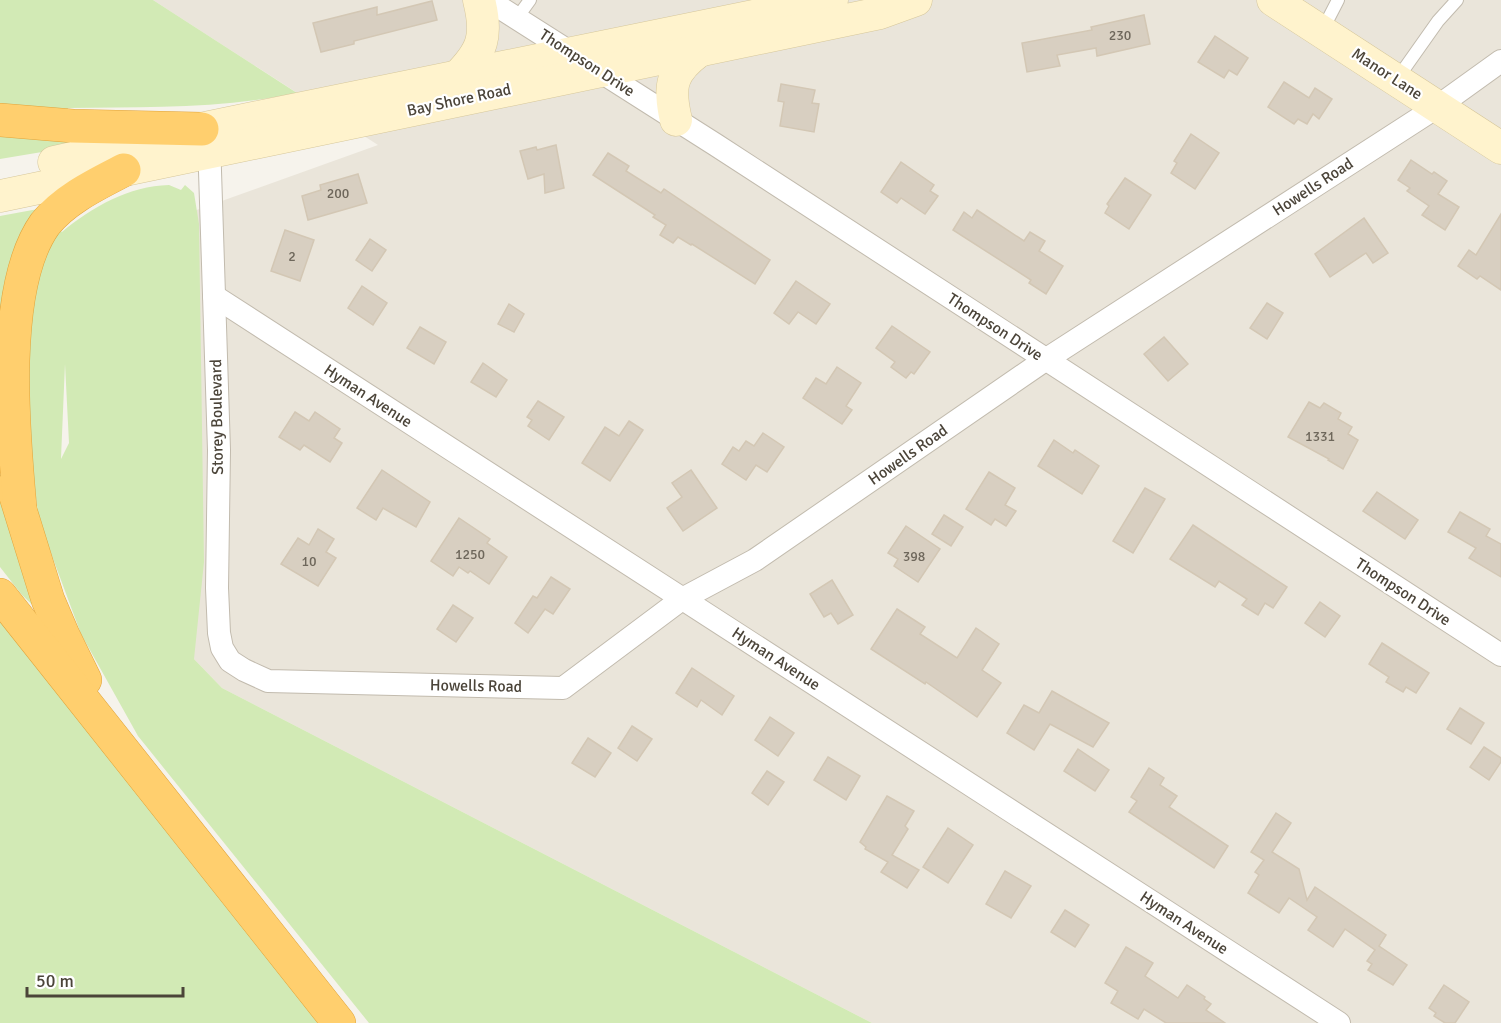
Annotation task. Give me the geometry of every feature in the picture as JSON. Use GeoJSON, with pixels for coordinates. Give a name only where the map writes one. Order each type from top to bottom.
{"type":"FeatureCollection","features":[{"type":"Feature","properties":{"kind":"highway"},"geometry":{"type":"LineString","coordinates":[[0,120],[207,136]]}},
{"type":"Feature","properties":{"kind":"highway"},"geometry":{"type":"LineString","coordinates":[[20,507],[12,416],[11,373],[15,322],[27,260],[39,233],[52,217],[84,192],[124,170]]}},
{"type":"Feature","properties":{"kind":"highway"},"geometry":{"type":"LineString","coordinates":[[0,446],[56,618],[120,747]]}},
{"type":"Feature","properties":{"kind":"highway"},"geometry":{"type":"LineString","coordinates":[[0,595],[339,1023]]}},
{"type":"Feature","properties":{"kind":"main road"},"geometry":{"type":"LineString","coordinates":[[457,77],[478,54],[482,41],[484,25],[479,0]]}},
{"type":"Feature","properties":{"kind":"main road","name":"Bay Shore Road"},"geometry":{"type":"LineString","coordinates":[[0,195],[124,170],[207,136],[457,77],[832,0]]}},
{"type":"Feature","properties":{"kind":"main road","name":"Bay Shore Road"},"geometry":{"type":"LineString","coordinates":[[0,174],[207,136],[599,71],[880,13],[916,0]]}},
{"type":"Feature","properties":{"kind":"main road","name":"Manor Lane"},"geometry":{"type":"LineString","coordinates":[[1281,3],[1501,148]]}},
{"type":"Feature","properties":{"kind":"main road"},"geometry":{"type":"LineString","coordinates":[[676,120],[671,94],[676,74],[687,60],[699,51]]}},
{"type":"Feature","properties":{"kind":"street","name":"Thompson Drive"},"geometry":{"type":"LineString","coordinates":[[488,0],[524,9],[572,53],[599,71],[1501,656]]}},
{"type":"Feature","properties":{"kind":"street","name":"Howells Road"},"geometry":{"type":"LineString","coordinates":[[268,681],[563,688],[682,599],[755,560],[1045,360],[1437,107],[1501,62]]}},
{"type":"Feature","properties":{"kind":"street","name":"Storey Boulevard"},"geometry":{"type":"LineString","coordinates":[[207,136],[219,450],[219,633],[222,648],[230,661],[268,681]]}},
{"type":"Feature","properties":{"kind":"street","name":"Hyman Avenue"},"geometry":{"type":"LineString","coordinates":[[214,296],[1339,1023]]}},
{"type":"Feature","properties":{"kind":"lane"},"geometry":{"type":"LineString","coordinates":[[1322,32],[1338,0]]}},
{"type":"Feature","properties":{"kind":"lane"},"geometry":{"type":"LineString","coordinates":[[1396,80],[1456,0]]}},
{"type":"Feature","properties":{"kind":"shaded area"},"geometry":{"type":"Polygon","coordinates":[[[153,0],[1501,0],[1501,1023],[872,1023],[222,688],[194,659],[191,212],[378,145],[153,0]]]}},
{"type":"Feature","properties":{"kind":"green space"},"geometry":{"type":"Polygon","coordinates":[[[0,0],[153,0],[297,93],[212,105],[68,108],[67,115],[0,109],[0,0]]]}},
{"type":"Feature","properties":{"kind":"green space"},"geometry":{"type":"Polygon","coordinates":[[[0,128],[102,142],[0,159],[0,128]]]}},
{"type":"Feature","properties":{"kind":"green space"},"geometry":{"type":"Polygon","coordinates":[[[169,185],[181,190],[185,185],[194,193],[199,224],[204,562],[194,659],[222,688],[872,1023],[369,1023],[138,736],[81,634],[39,521],[24,405],[33,280],[55,228],[62,232],[98,206],[125,194],[154,186],[169,185]],[[65,364],[61,459],[69,443],[65,364]]]}},
{"type":"Feature","properties":{"kind":"green space"},"geometry":{"type":"Polygon","coordinates":[[[38,209],[0,402],[0,216],[38,209]]]}},
{"type":"Feature","properties":{"kind":"green space"},"geometry":{"type":"Polygon","coordinates":[[[0,473],[43,608],[43,615],[22,595],[0,567],[0,473]]]}},
{"type":"Feature","properties":{"kind":"green space"},"geometry":{"type":"Polygon","coordinates":[[[0,616],[320,1023],[0,1023],[0,616]]]}},
{"type":"Feature","properties":{"kind":"building"},"geometry":{"type":"Polygon","coordinates":[[[432,1],[437,20],[354,41],[354,44],[321,52],[313,23],[377,7],[377,15],[432,1]]]}},
{"type":"Feature","properties":{"kind":"building"},"geometry":{"type":"Polygon","coordinates":[[[1144,15],[1150,44],[1097,56],[1096,48],[1057,55],[1060,66],[1027,72],[1022,43],[1092,30],[1091,27],[1144,15]]]}},
{"type":"Feature","properties":{"kind":"building"},"geometry":{"type":"Polygon","coordinates":[[[1215,36],[1248,58],[1237,75],[1229,70],[1224,78],[1198,62],[1215,36]]]}},
{"type":"Feature","properties":{"kind":"building"},"geometry":{"type":"Polygon","coordinates":[[[1284,82],[1309,98],[1315,88],[1332,99],[1319,119],[1313,114],[1307,124],[1298,119],[1294,124],[1268,107],[1284,82]]]}},
{"type":"Feature","properties":{"kind":"building"},"geometry":{"type":"Polygon","coordinates":[[[781,84],[815,90],[812,103],[819,104],[814,132],[780,126],[784,102],[778,101],[781,84]]]}},
{"type":"Feature","properties":{"kind":"building"},"geometry":{"type":"Polygon","coordinates":[[[1191,134],[1219,153],[1195,189],[1171,173],[1177,163],[1174,161],[1191,134]]]}},
{"type":"Feature","properties":{"kind":"building"},"geometry":{"type":"Polygon","coordinates":[[[556,145],[564,188],[545,193],[544,174],[528,179],[520,151],[536,147],[537,150],[556,145]]]}},
{"type":"Feature","properties":{"kind":"building"},"geometry":{"type":"Polygon","coordinates":[[[608,153],[629,166],[626,171],[661,193],[664,189],[770,260],[755,284],[692,244],[678,237],[673,243],[660,235],[666,225],[653,217],[655,215],[593,175],[608,153]]]}},
{"type":"Feature","properties":{"kind":"building"},"geometry":{"type":"Polygon","coordinates":[[[1411,160],[1447,181],[1438,194],[1459,207],[1445,230],[1422,215],[1429,206],[1407,191],[1410,188],[1398,180],[1411,160]]]}},
{"type":"Feature","properties":{"kind":"building"},"geometry":{"type":"Polygon","coordinates":[[[901,162],[934,185],[930,191],[938,196],[925,214],[901,198],[897,203],[881,192],[901,162]]]}},
{"type":"Feature","properties":{"kind":"building"},"geometry":{"type":"Polygon","coordinates":[[[358,174],[367,203],[308,220],[302,196],[321,190],[320,185],[358,174]]]}},
{"type":"Feature","properties":{"kind":"building"},"geometry":{"type":"Polygon","coordinates":[[[1125,178],[1151,195],[1129,229],[1105,213],[1109,206],[1107,204],[1125,178]]]}},
{"type":"Feature","properties":{"kind":"building"},"geometry":{"type":"Polygon","coordinates":[[[977,210],[1024,241],[1030,232],[1045,241],[1039,251],[1063,266],[1046,294],[1029,283],[1031,280],[953,230],[964,212],[972,218],[977,210]]]}},
{"type":"Feature","properties":{"kind":"building"},"geometry":{"type":"Polygon","coordinates":[[[1501,214],[1501,290],[1480,276],[1477,279],[1458,266],[1469,250],[1476,255],[1501,214]]]}},
{"type":"Feature","properties":{"kind":"building"},"geometry":{"type":"Polygon","coordinates":[[[1364,218],[1388,253],[1373,263],[1366,253],[1330,277],[1315,254],[1364,218]]]}},
{"type":"Feature","properties":{"kind":"building"},"geometry":{"type":"Polygon","coordinates":[[[285,230],[314,240],[300,281],[271,271],[285,230]]]}},
{"type":"Feature","properties":{"kind":"building"},"geometry":{"type":"Polygon","coordinates":[[[370,239],[386,250],[372,271],[356,260],[370,239]]]}},
{"type":"Feature","properties":{"kind":"building"},"geometry":{"type":"Polygon","coordinates":[[[796,281],[830,304],[816,324],[798,312],[789,324],[774,313],[796,281]]]}},
{"type":"Feature","properties":{"kind":"building"},"geometry":{"type":"Polygon","coordinates":[[[362,286],[387,303],[373,325],[348,308],[362,286]]]}},
{"type":"Feature","properties":{"kind":"building"},"geometry":{"type":"Polygon","coordinates":[[[1267,303],[1283,313],[1267,339],[1250,328],[1267,303]]]}},
{"type":"Feature","properties":{"kind":"building"},"geometry":{"type":"Polygon","coordinates":[[[509,304],[524,314],[514,332],[498,324],[509,304]]]}},
{"type":"Feature","properties":{"kind":"building"},"geometry":{"type":"Polygon","coordinates":[[[892,326],[930,352],[914,374],[911,372],[906,378],[891,367],[895,362],[876,348],[892,326]]]}},
{"type":"Feature","properties":{"kind":"building"},"geometry":{"type":"Polygon","coordinates":[[[420,327],[446,342],[434,364],[407,348],[420,327]]]}},
{"type":"Feature","properties":{"kind":"building"},"geometry":{"type":"Polygon","coordinates":[[[1164,337],[1188,364],[1168,381],[1144,354],[1164,337]]]}},
{"type":"Feature","properties":{"kind":"building"},"geometry":{"type":"Polygon","coordinates":[[[483,363],[507,380],[496,397],[471,382],[483,363]]]}},
{"type":"Feature","properties":{"kind":"building"},"geometry":{"type":"Polygon","coordinates":[[[837,367],[861,383],[846,406],[852,410],[842,424],[803,398],[816,378],[826,384],[837,367]]]}},
{"type":"Feature","properties":{"kind":"building"},"geometry":{"type":"Polygon","coordinates":[[[538,401],[564,417],[549,440],[528,426],[532,420],[527,417],[538,401]]]}},
{"type":"Feature","properties":{"kind":"building"},"geometry":{"type":"Polygon","coordinates":[[[1309,402],[1320,408],[1324,403],[1341,413],[1338,419],[1352,427],[1348,434],[1358,440],[1343,469],[1288,437],[1309,402]]]}},
{"type":"Feature","properties":{"kind":"building"},"geometry":{"type":"Polygon","coordinates":[[[295,412],[309,421],[315,412],[340,429],[334,438],[342,443],[330,462],[304,445],[300,450],[279,437],[295,412]]]}},
{"type":"Feature","properties":{"kind":"building"},"geometry":{"type":"Polygon","coordinates":[[[629,421],[643,430],[610,481],[582,463],[605,427],[619,436],[629,421]]]}},
{"type":"Feature","properties":{"kind":"building"},"geometry":{"type":"Polygon","coordinates":[[[763,433],[784,447],[767,472],[756,465],[746,480],[722,464],[733,447],[739,451],[746,441],[754,446],[763,433]]]}},
{"type":"Feature","properties":{"kind":"building"},"geometry":{"type":"Polygon","coordinates":[[[1054,440],[1073,453],[1075,450],[1099,466],[1082,494],[1038,466],[1054,440]]]}},
{"type":"Feature","properties":{"kind":"building"},"geometry":{"type":"Polygon","coordinates":[[[382,470],[430,502],[416,527],[383,508],[376,520],[357,508],[382,470]]]}},
{"type":"Feature","properties":{"kind":"building"},"geometry":{"type":"Polygon","coordinates":[[[691,470],[717,508],[683,531],[667,508],[682,497],[672,483],[691,470]]]}},
{"type":"Feature","properties":{"kind":"building"},"geometry":{"type":"Polygon","coordinates":[[[989,472],[1015,488],[1005,505],[1016,511],[1006,526],[995,519],[991,525],[966,509],[989,472]]]}},
{"type":"Feature","properties":{"kind":"building"},"geometry":{"type":"Polygon","coordinates":[[[1145,488],[1165,499],[1133,553],[1113,541],[1145,488]]]}},
{"type":"Feature","properties":{"kind":"building"},"geometry":{"type":"Polygon","coordinates":[[[1377,492],[1418,520],[1405,539],[1363,511],[1377,492]]]}},
{"type":"Feature","properties":{"kind":"building"},"geometry":{"type":"Polygon","coordinates":[[[1460,512],[1490,529],[1486,536],[1501,544],[1501,577],[1469,558],[1476,548],[1448,532],[1460,512]]]}},
{"type":"Feature","properties":{"kind":"building"},"geometry":{"type":"Polygon","coordinates":[[[944,515],[963,527],[951,546],[932,534],[944,515]]]}},
{"type":"Feature","properties":{"kind":"building"},"geometry":{"type":"Polygon","coordinates":[[[459,518],[490,539],[487,543],[507,557],[489,584],[470,571],[468,573],[459,567],[453,576],[431,561],[459,518]]]}},
{"type":"Feature","properties":{"kind":"building"},"geometry":{"type":"Polygon","coordinates":[[[1193,525],[1287,587],[1273,608],[1265,603],[1258,615],[1242,605],[1247,599],[1219,581],[1215,587],[1170,559],[1193,525]]]}},
{"type":"Feature","properties":{"kind":"building"},"geometry":{"type":"Polygon","coordinates":[[[906,526],[940,549],[918,582],[894,566],[898,559],[888,553],[906,526]]]}},
{"type":"Feature","properties":{"kind":"building"},"geometry":{"type":"Polygon","coordinates":[[[318,529],[334,539],[326,552],[336,558],[318,586],[281,564],[298,538],[309,545],[318,529]]]}},
{"type":"Feature","properties":{"kind":"building"},"geometry":{"type":"Polygon","coordinates":[[[551,577],[570,589],[553,614],[545,609],[528,633],[515,623],[533,596],[537,598],[551,577]]]}},
{"type":"Feature","properties":{"kind":"building"},"geometry":{"type":"Polygon","coordinates":[[[832,580],[853,615],[838,624],[831,613],[824,617],[810,594],[832,580]]]}},
{"type":"Feature","properties":{"kind":"building"},"geometry":{"type":"Polygon","coordinates":[[[1320,602],[1340,616],[1325,637],[1305,623],[1320,602]]]}},
{"type":"Feature","properties":{"kind":"building"},"geometry":{"type":"Polygon","coordinates":[[[453,605],[473,618],[456,642],[437,629],[453,605]]]}},
{"type":"Feature","properties":{"kind":"building"},"geometry":{"type":"Polygon","coordinates":[[[897,609],[925,627],[920,634],[957,658],[976,628],[999,644],[982,670],[1001,683],[977,717],[926,682],[925,684],[871,649],[897,609]]]}},
{"type":"Feature","properties":{"kind":"building"},"geometry":{"type":"Polygon","coordinates":[[[1382,643],[1429,673],[1416,693],[1406,687],[1403,692],[1386,682],[1389,677],[1369,664],[1382,643]]]}},
{"type":"Feature","properties":{"kind":"building"},"geometry":{"type":"Polygon","coordinates":[[[692,668],[734,696],[722,715],[701,700],[697,707],[676,693],[692,668]]]}},
{"type":"Feature","properties":{"kind":"building"},"geometry":{"type":"Polygon","coordinates":[[[1052,691],[1109,723],[1093,747],[1050,724],[1034,750],[1007,733],[1024,705],[1039,713],[1052,691]]]}},
{"type":"Feature","properties":{"kind":"building"},"geometry":{"type":"Polygon","coordinates":[[[1460,708],[1484,723],[1471,744],[1447,729],[1460,708]]]}},
{"type":"Feature","properties":{"kind":"building"},"geometry":{"type":"Polygon","coordinates":[[[770,717],[794,733],[778,756],[755,740],[770,717]]]}},
{"type":"Feature","properties":{"kind":"building"},"geometry":{"type":"Polygon","coordinates":[[[632,726],[652,739],[637,761],[618,748],[632,726]]]}},
{"type":"Feature","properties":{"kind":"building"},"geometry":{"type":"Polygon","coordinates":[[[588,738],[611,753],[595,777],[572,763],[588,738]]]}},
{"type":"Feature","properties":{"kind":"building"},"geometry":{"type":"Polygon","coordinates":[[[1484,747],[1501,758],[1501,762],[1489,780],[1470,767],[1484,747]]]}},
{"type":"Feature","properties":{"kind":"building"},"geometry":{"type":"Polygon","coordinates":[[[1078,749],[1109,770],[1095,791],[1064,771],[1078,749]]]}},
{"type":"Feature","properties":{"kind":"building"},"geometry":{"type":"Polygon","coordinates":[[[828,757],[860,776],[846,800],[814,780],[828,757]]]}},
{"type":"Feature","properties":{"kind":"building"},"geometry":{"type":"Polygon","coordinates":[[[1149,768],[1164,778],[1160,785],[1177,796],[1169,807],[1228,846],[1214,868],[1129,812],[1137,801],[1131,797],[1149,768]]]}},
{"type":"Feature","properties":{"kind":"building"},"geometry":{"type":"Polygon","coordinates":[[[767,771],[784,782],[768,805],[752,793],[767,771]]]}},
{"type":"Feature","properties":{"kind":"building"},"geometry":{"type":"Polygon","coordinates":[[[887,796],[914,811],[905,826],[908,829],[892,855],[919,870],[907,888],[881,872],[888,862],[865,849],[866,847],[860,842],[887,796]]]}},
{"type":"Feature","properties":{"kind":"building"},"geometry":{"type":"Polygon","coordinates":[[[1276,813],[1291,823],[1272,852],[1299,869],[1307,900],[1315,887],[1386,935],[1379,946],[1407,965],[1393,985],[1368,970],[1372,964],[1367,961],[1375,950],[1345,929],[1333,947],[1308,930],[1317,917],[1289,898],[1279,913],[1248,893],[1259,875],[1255,872],[1264,860],[1251,852],[1276,813]]]}},
{"type":"Feature","properties":{"kind":"building"},"geometry":{"type":"Polygon","coordinates":[[[948,828],[973,845],[948,883],[923,867],[948,828]]]}},
{"type":"Feature","properties":{"kind":"building"},"geometry":{"type":"Polygon","coordinates":[[[1005,871],[1031,886],[1011,918],[986,904],[1005,871]]]}},
{"type":"Feature","properties":{"kind":"building"},"geometry":{"type":"Polygon","coordinates":[[[1065,910],[1089,925],[1075,947],[1051,932],[1065,910]]]}},
{"type":"Feature","properties":{"kind":"building"},"geometry":{"type":"Polygon","coordinates":[[[1126,947],[1153,963],[1145,976],[1178,998],[1187,985],[1211,1004],[1206,1010],[1225,1023],[1166,1023],[1144,1009],[1138,1019],[1111,1003],[1118,991],[1105,983],[1126,947]]]}},
{"type":"Feature","properties":{"kind":"building"},"geometry":{"type":"Polygon","coordinates":[[[1444,985],[1469,1002],[1455,1023],[1445,1023],[1434,1016],[1436,1013],[1429,1008],[1444,985]]]}}]}
